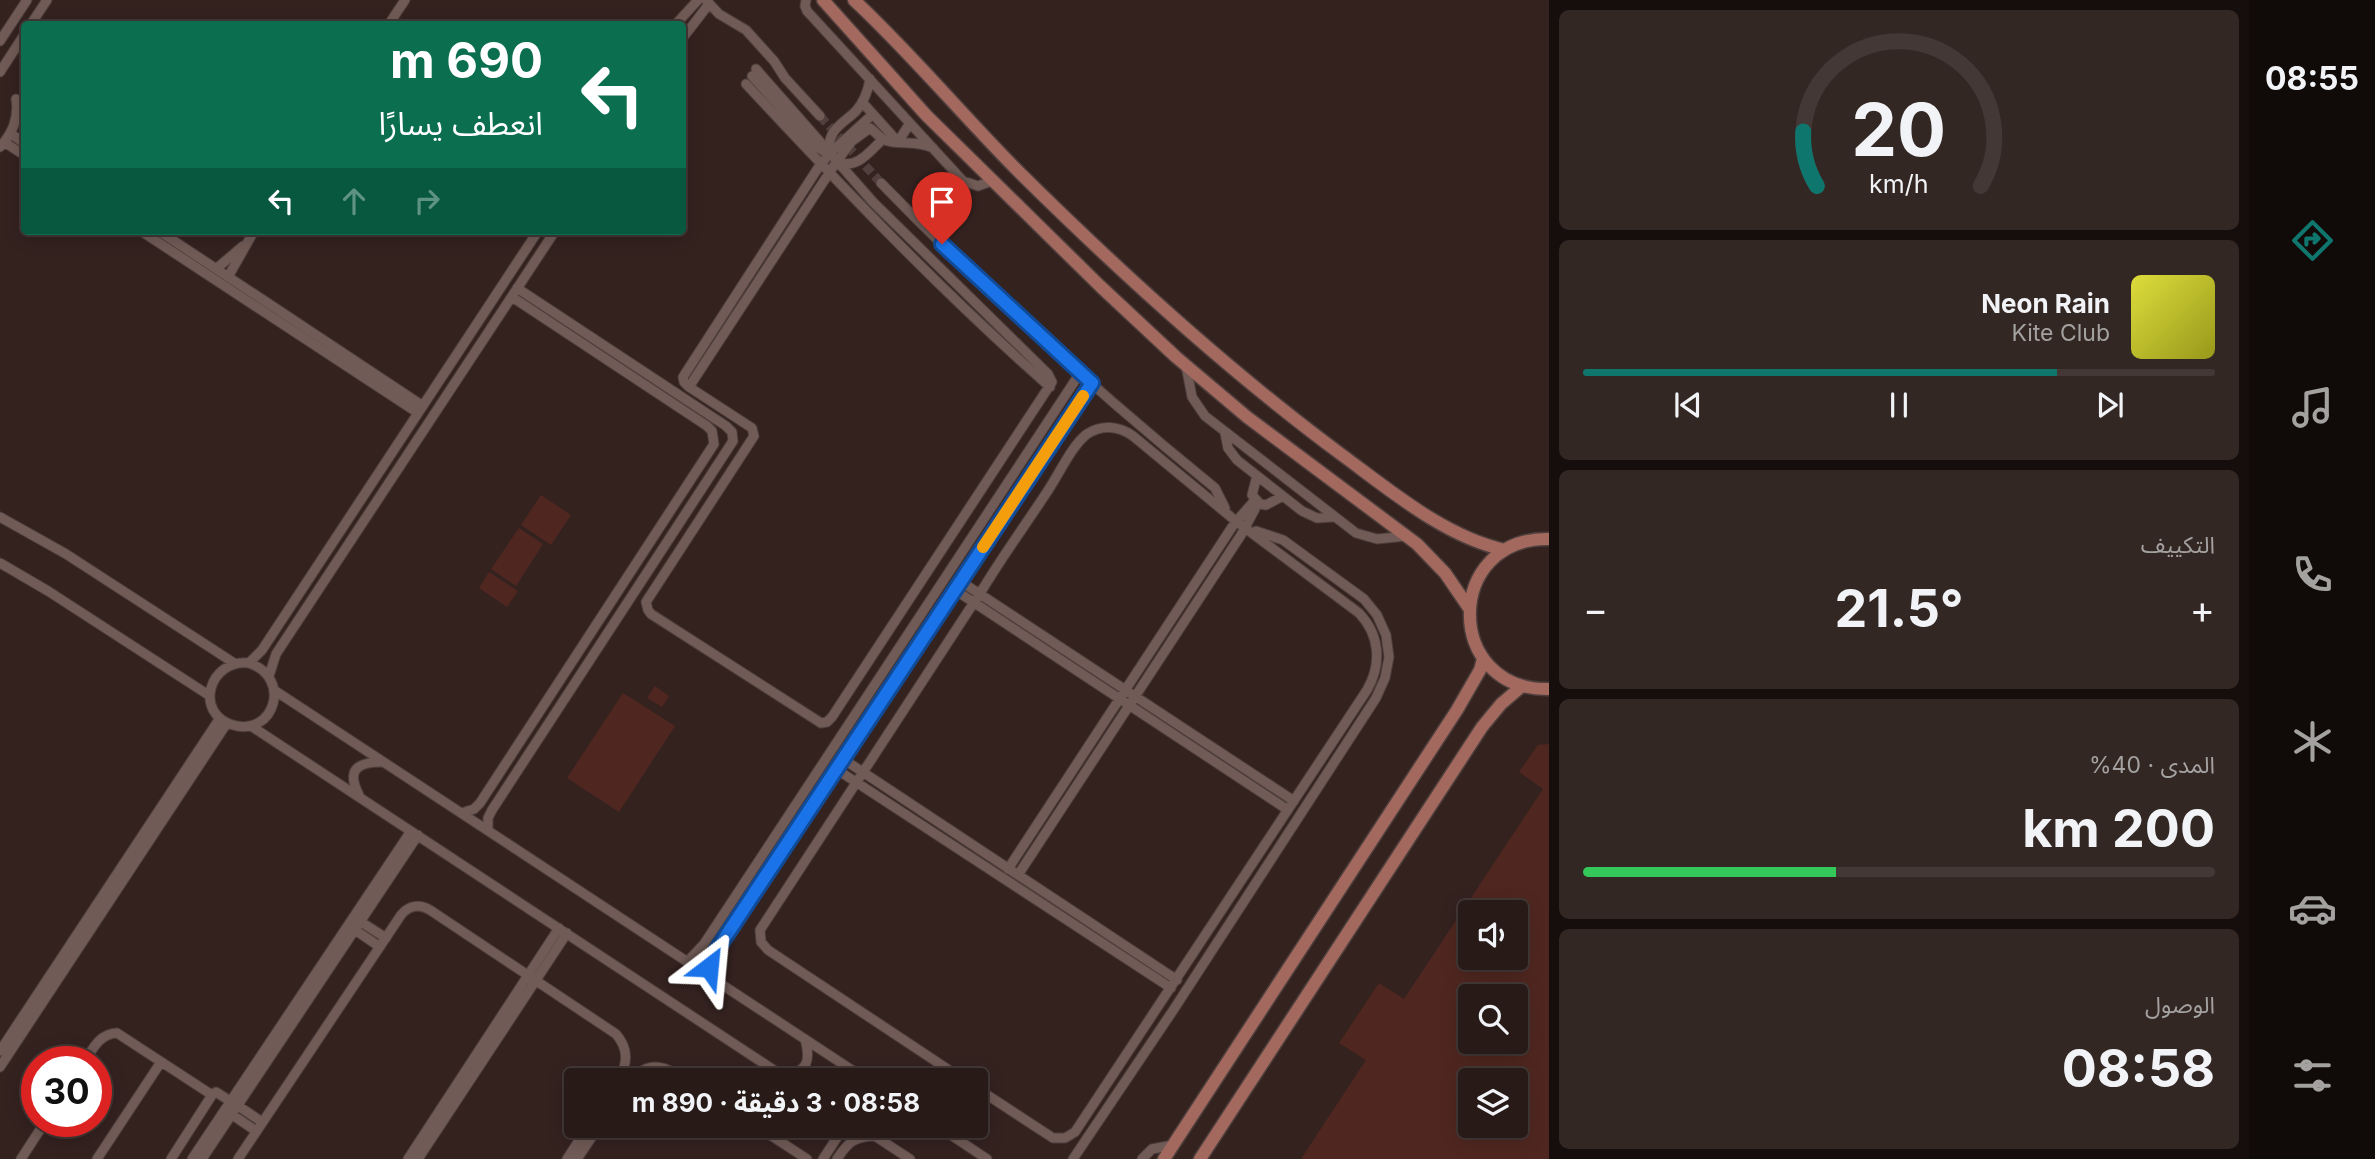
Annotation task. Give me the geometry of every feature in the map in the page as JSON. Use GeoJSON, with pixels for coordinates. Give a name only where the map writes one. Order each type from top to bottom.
{"type":"FeatureCollection","features":[{"type":"Feature","properties":{"kind":"main road"},"geometry":{"type":"LineString","coordinates":[[823,0],[926,115],[1186,366],[1270,435],[1407,536],[1446,573],[1469,608]]}},
{"type":"Feature","properties":{"kind":"main road"},"geometry":{"type":"LineString","coordinates":[[854,0],[1018,171],[1137,285],[1210,350],[1320,439],[1434,520],[1463,536],[1505,550]]}},
{"type":"Feature","properties":{"kind":"main road"},"geometry":{"type":"LineString","coordinates":[[1549,539],[1530,540],[1505,550],[1491,561],[1472,591],[1469,608],[1471,635],[1483,659],[1500,676],[1522,686],[1549,689]]}},
{"type":"Feature","properties":{"kind":"main road"},"geometry":{"type":"LineString","coordinates":[[1164,1159],[1453,717],[1473,684],[1483,659]]}},
{"type":"Feature","properties":{"kind":"main road"},"geometry":{"type":"LineString","coordinates":[[1199,1159],[1482,727],[1501,704],[1522,686]]}},
{"type":"Feature","properties":{"kind":"street"},"geometry":{"type":"LineString","coordinates":[[0,41],[27,0]]}},
{"type":"Feature","properties":{"kind":"street"},"geometry":{"type":"LineString","coordinates":[[33,21],[47,0]]}},
{"type":"Feature","properties":{"kind":"street"},"geometry":{"type":"LineString","coordinates":[[391,21],[405,0]]}},
{"type":"Feature","properties":{"kind":"street"},"geometry":{"type":"LineString","coordinates":[[679,21],[698,0]]}},
{"type":"Feature","properties":{"kind":"street"},"geometry":{"type":"LineString","coordinates":[[806,0],[806,9],[965,183],[978,186],[992,181]]}},
{"type":"Feature","properties":{"kind":"street"},"geometry":{"type":"LineString","coordinates":[[686,33],[708,2],[719,14],[746,30],[820,116]]}},
{"type":"Feature","properties":{"kind":"street"},"geometry":{"type":"LineString","coordinates":[[0,72],[21,40]]}},
{"type":"Feature","properties":{"kind":"street"},"geometry":{"type":"LineString","coordinates":[[933,148],[914,141],[898,142],[881,137],[871,128],[866,129],[847,147],[833,157],[821,164],[684,374],[684,382],[752,428],[754,436],[648,597],[646,608],[814,721],[827,722],[1050,387],[1050,376],[879,209],[833,157],[751,77],[821,164],[911,258],[999,343],[1050,387]]}},
{"type":"Feature","properties":{"kind":"street"},"geometry":{"type":"LineString","coordinates":[[690,387],[830,172],[833,157],[867,108],[870,79]]}},
{"type":"Feature","properties":{"kind":"street"},"geometry":{"type":"LineString","coordinates":[[16,99],[16,116],[10,133],[2,144],[21,154]]}},
{"type":"Feature","properties":{"kind":"street"},"geometry":{"type":"LineString","coordinates":[[867,108],[832,132],[829,141],[833,157],[843,164],[854,164],[881,137]]}},
{"type":"Feature","properties":{"kind":"street"},"geometry":{"type":"LineString","coordinates":[[867,108],[898,142]]}},
{"type":"Feature","properties":{"kind":"street"},"geometry":{"type":"LineString","coordinates":[[898,142],[910,123]]}},
{"type":"Feature","properties":{"kind":"street"},"geometry":{"type":"LineString","coordinates":[[10,133],[21,141]]}},
{"type":"Feature","properties":{"kind":"street"},"geometry":{"type":"LineString","coordinates":[[844,188],[854,180]]}},
{"type":"Feature","properties":{"kind":"street"},"geometry":{"type":"LineString","coordinates":[[881,183],[932,236],[1080,373],[1215,488],[1224,507],[1242,523],[1264,535],[1280,539],[1371,606],[1386,635],[1389,657],[1385,678],[1376,698],[1073,1159]]}},
{"type":"Feature","properties":{"kind":"street"},"geometry":{"type":"LineString","coordinates":[[147,235],[421,410]]}},
{"type":"Feature","properties":{"kind":"street"},"geometry":{"type":"LineString","coordinates":[[165,235],[421,410]]}},
{"type":"Feature","properties":{"kind":"street"},"geometry":{"type":"LineString","coordinates":[[228,277],[251,235]]}},
{"type":"Feature","properties":{"kind":"street"},"geometry":{"type":"LineString","coordinates":[[249,663],[265,646],[535,235]]}},
{"type":"Feature","properties":{"kind":"street"},"geometry":{"type":"LineString","coordinates":[[269,676],[274,659],[552,235]]}},
{"type":"Feature","properties":{"kind":"street"},"geometry":{"type":"LineString","coordinates":[[216,269],[245,245]]}},
{"type":"Feature","properties":{"kind":"street"},"geometry":{"type":"LineString","coordinates":[[488,830],[489,814],[732,445],[733,436],[726,426],[514,293]]}},
{"type":"Feature","properties":{"kind":"street"},"geometry":{"type":"LineString","coordinates":[[462,813],[477,806],[523,738],[712,449],[715,438],[707,426],[514,293]]}},
{"type":"Feature","properties":{"kind":"street"},"geometry":{"type":"LineString","coordinates":[[471,333],[483,340]]}},
{"type":"Feature","properties":{"kind":"street"},"geometry":{"type":"LineString","coordinates":[[999,343],[1009,335]]}},
{"type":"Feature","properties":{"kind":"street"},"geometry":{"type":"LineString","coordinates":[[1186,366],[1188,382],[1196,404],[1205,416],[1333,517],[1366,538],[1407,536]]}},
{"type":"Feature","properties":{"kind":"street"},"geometry":{"type":"LineString","coordinates":[[687,962],[700,949],[763,855],[1080,373]]}},
{"type":"Feature","properties":{"kind":"street"},"geometry":{"type":"LineString","coordinates":[[708,976],[716,951],[1092,383]]}},
{"type":"Feature","properties":{"kind":"street"},"geometry":{"type":"LineString","coordinates":[[946,1068],[768,950],[761,942],[762,925],[1080,440],[1098,429],[1114,428],[1128,433],[1359,613],[1369,627],[1377,649],[1376,666],[1371,682],[1078,1129],[1069,1137],[1057,1139],[988,1096]]}},
{"type":"Feature","properties":{"kind":"street"},"geometry":{"type":"LineString","coordinates":[[1225,433],[1230,452],[1257,476],[1312,517],[1333,517]]}},
{"type":"Feature","properties":{"kind":"street"},"geometry":{"type":"LineString","coordinates":[[715,438],[733,436]]}},
{"type":"Feature","properties":{"kind":"street"},"geometry":{"type":"LineString","coordinates":[[699,469],[711,477]]}},
{"type":"Feature","properties":{"kind":"street"},"geometry":{"type":"LineString","coordinates":[[1015,472],[1027,480]]}},
{"type":"Feature","properties":{"kind":"street"},"geometry":{"type":"LineString","coordinates":[[1257,476],[1252,494],[1257,502],[1266,505],[1283,496]]}},
{"type":"Feature","properties":{"kind":"street"},"geometry":{"type":"LineString","coordinates":[[1008,869],[1126,690],[1257,502]]}},
{"type":"Feature","properties":{"kind":"street"},"geometry":{"type":"LineString","coordinates":[[0,517],[66,554],[234,663]]}},
{"type":"Feature","properties":{"kind":"street"},"geometry":{"type":"LineString","coordinates":[[1018,875],[1135,696],[1242,523]]}},
{"type":"Feature","properties":{"kind":"street"},"geometry":{"type":"LineString","coordinates":[[0,564],[48,591],[210,696]]}},
{"type":"Feature","properties":{"kind":"street"},"geometry":{"type":"LineString","coordinates":[[317,566],[329,574]]}},
{"type":"Feature","properties":{"kind":"street"},"geometry":{"type":"LineString","coordinates":[[960,581],[1294,801]]}},
{"type":"Feature","properties":{"kind":"street"},"geometry":{"type":"LineString","coordinates":[[955,590],[1288,810]]}},
{"type":"Feature","properties":{"kind":"street"},"geometry":{"type":"LineString","coordinates":[[234,663],[249,663],[264,670],[269,676],[274,690],[272,708],[260,722],[251,726],[235,726],[224,721],[211,705],[211,685],[224,668],[234,663]]}},
{"type":"Feature","properties":{"kind":"street"},"geometry":{"type":"LineString","coordinates":[[879,678],[891,685]]}},
{"type":"Feature","properties":{"kind":"street"},"geometry":{"type":"LineString","coordinates":[[274,690],[849,1068]]}},
{"type":"Feature","properties":{"kind":"street"},"geometry":{"type":"LineString","coordinates":[[0,1051],[224,721]]}},
{"type":"Feature","properties":{"kind":"street"},"geometry":{"type":"LineString","coordinates":[[0,1067],[224,721]]}},
{"type":"Feature","properties":{"kind":"street"},"geometry":{"type":"LineString","coordinates":[[251,726],[771,1068]]}},
{"type":"Feature","properties":{"kind":"street"},"geometry":{"type":"LineString","coordinates":[[523,738],[534,746]]}},
{"type":"Feature","properties":{"kind":"street"},"geometry":{"type":"LineString","coordinates":[[843,759],[1018,875],[1105,939]]}},
{"type":"Feature","properties":{"kind":"street"},"geometry":{"type":"LineString","coordinates":[[361,797],[353,780],[356,770],[364,763],[384,762]]}},
{"type":"Feature","properties":{"kind":"street"},"geometry":{"type":"LineString","coordinates":[[836,769],[1174,984]]}},
{"type":"Feature","properties":{"kind":"street"},"geometry":{"type":"LineString","coordinates":[[192,1159],[358,926],[414,833]]}},
{"type":"Feature","properties":{"kind":"street"},"geometry":{"type":"LineString","coordinates":[[234,1103],[414,833]]}},
{"type":"Feature","properties":{"kind":"street"},"geometry":{"type":"LineString","coordinates":[[763,855],[775,862]]}},
{"type":"Feature","properties":{"kind":"street"},"geometry":{"type":"LineString","coordinates":[[238,1159],[404,911],[413,907],[422,906],[621,1040],[626,1059],[623,1068]]}},
{"type":"Feature","properties":{"kind":"street"},"geometry":{"type":"LineString","coordinates":[[358,926],[386,939]]}},
{"type":"Feature","properties":{"kind":"street"},"geometry":{"type":"LineString","coordinates":[[358,926],[380,947]]}},
{"type":"Feature","properties":{"kind":"street"},"geometry":{"type":"LineString","coordinates":[[418,1159],[563,930]]}},
{"type":"Feature","properties":{"kind":"street"},"geometry":{"type":"LineString","coordinates":[[408,1159],[532,978]]}},
{"type":"Feature","properties":{"kind":"street"},"geometry":{"type":"LineString","coordinates":[[96,1046],[102,1038],[114,1033],[124,1036],[256,1131]]}},
{"type":"Feature","properties":{"kind":"street"},"geometry":{"type":"LineString","coordinates":[[802,1068],[808,1057],[804,1039]]}},
{"type":"Feature","properties":{"kind":"street"},"geometry":{"type":"LineString","coordinates":[[97,1159],[161,1062]]}},
{"type":"Feature","properties":{"kind":"street"},"geometry":{"type":"LineString","coordinates":[[171,1159],[216,1092],[262,1122]]}},
{"type":"Feature","properties":{"kind":"street"},"geometry":{"type":"LineString","coordinates":[[202,1159],[227,1112]]}},
{"type":"Feature","properties":{"kind":"street"},"geometry":{"type":"LineString","coordinates":[[21,1159],[35,1137]]}},
{"type":"Feature","properties":{"kind":"street"},"geometry":{"type":"LineString","coordinates":[[566,1159],[580,1138]]}},
{"type":"Feature","properties":{"kind":"street"},"geometry":{"type":"LineString","coordinates":[[577,1159],[591,1138]]}},
{"type":"Feature","properties":{"kind":"street"},"geometry":{"type":"LineString","coordinates":[[775,1138],[807,1159]]}},
{"type":"Feature","properties":{"kind":"street"},"geometry":{"type":"LineString","coordinates":[[822,1159],[836,1138]]}},
{"type":"Feature","properties":{"kind":"street"},"geometry":{"type":"LineString","coordinates":[[837,1159],[850,1140],[855,1138]]}},
{"type":"Feature","properties":{"kind":"street"},"geometry":{"type":"LineString","coordinates":[[877,1138],[909,1159]]}},
{"type":"Feature","properties":{"kind":"street"},"geometry":{"type":"LineString","coordinates":[[956,1138],[987,1159]]}},
{"type":"Feature","properties":{"kind":"street"},"geometry":{"type":"LineString","coordinates":[[834,1143],[838,1149],[843,1149]]}},
{"type":"Feature","properties":{"kind":"street"},"geometry":{"type":"LineString","coordinates":[[1142,1159],[1152,1149],[1173,1145]]}},
{"type":"Feature","properties":{"kind":"shaded area"},"geometry":{"type":"Polygon","coordinates":[[[541,495],[571,515],[551,545],[521,525],[541,495]]]}},
{"type":"Feature","properties":{"kind":"shaded area"},"geometry":{"type":"Polygon","coordinates":[[[519,528],[543,544],[516,586],[491,569],[519,528]]]}},
{"type":"Feature","properties":{"kind":"shaded area"},"geometry":{"type":"Polygon","coordinates":[[[489,572],[518,591],[507,607],[479,588],[489,572]]]}},
{"type":"Feature","properties":{"kind":"shaded area"},"geometry":{"type":"Polygon","coordinates":[[[655,686],[669,696],[662,707],[647,698],[655,686]]]}},
{"type":"Feature","properties":{"kind":"shaded area"},"geometry":{"type":"Polygon","coordinates":[[[623,693],[675,726],[619,812],[567,778],[623,693]]]}},
{"type":"Feature","properties":{"kind":"shaded area"},"geometry":{"type":"Polygon","coordinates":[[[1549,744],[1549,1159],[1301,1159],[1366,1060],[1339,1043],[1379,983],[1404,999],[1458,917],[1458,970],[1528,970],[1528,900],[1470,900],[1543,789],[1519,772],[1538,745],[1549,744]]]}},
{"type":"Feature","properties":{"kind":"tunnel"},"geometry":{"type":"LineString","coordinates":[[820,116],[881,183]]}},
{"type":"Feature","properties":{"kind":"slow traffic"},"geometry":{"type":"LineString","coordinates":[[983,547],[1083,396]]}},
{"type":"Feature","properties":{"kind":"route"},"geometry":{"type":"LineString","coordinates":[[709,967],[716,951],[1092,383],[942,244]]}}]}
